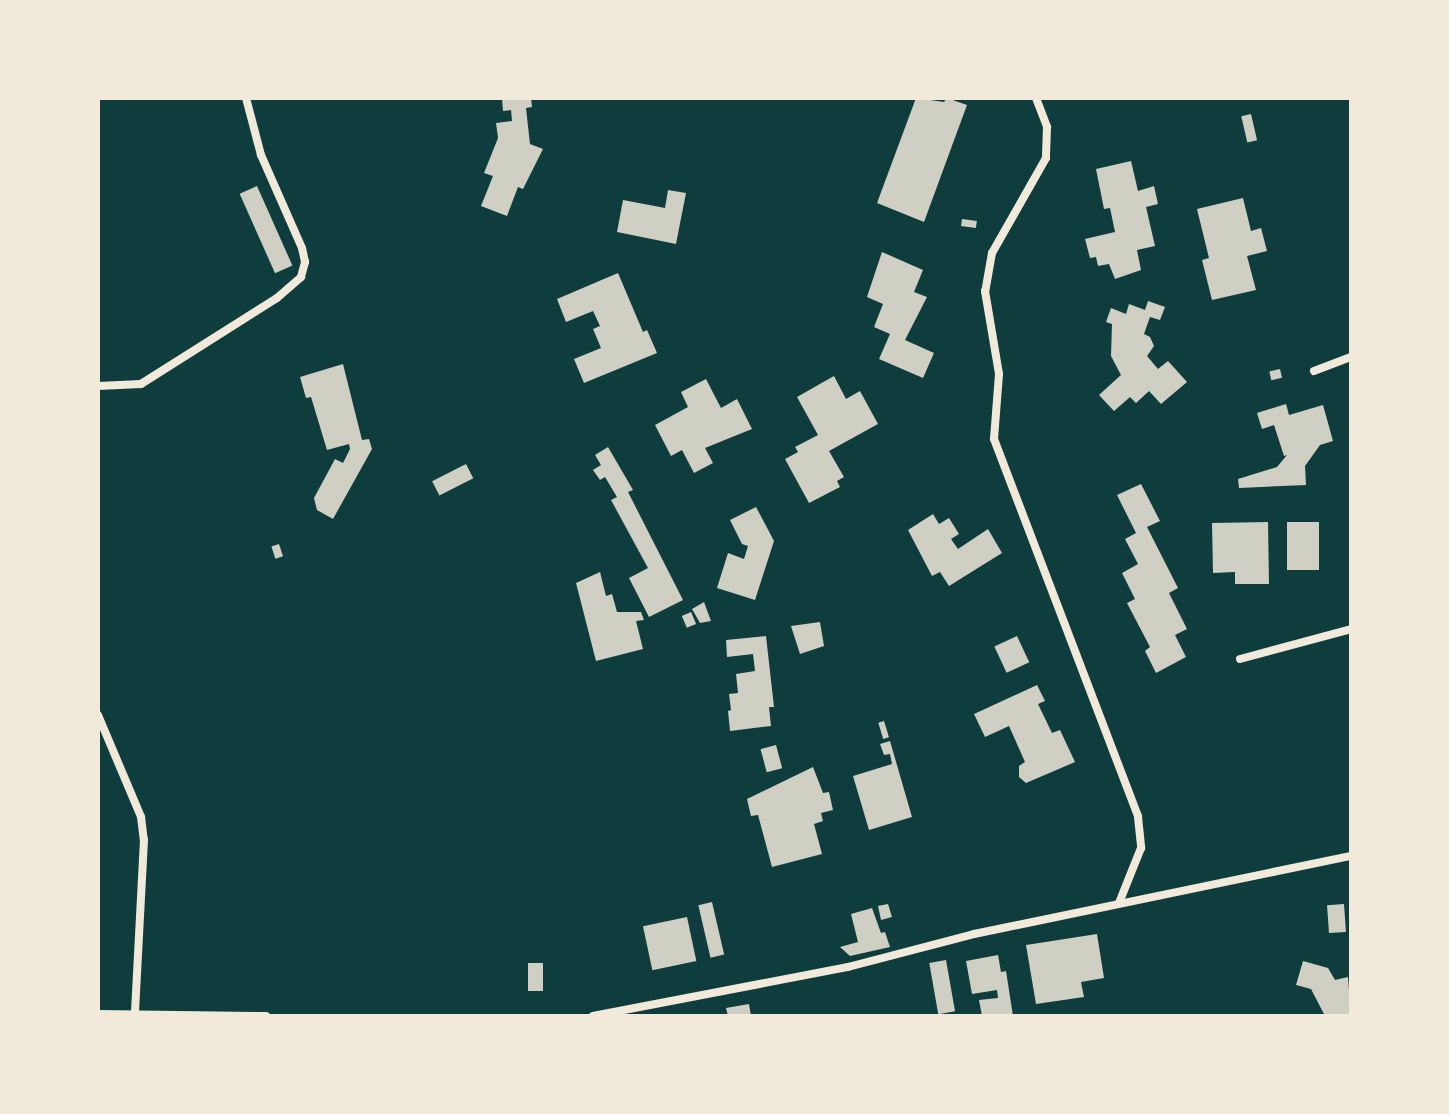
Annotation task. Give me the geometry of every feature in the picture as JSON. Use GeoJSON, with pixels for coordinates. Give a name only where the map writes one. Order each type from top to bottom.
{"type":"FeatureCollection","features":[{"type":"Feature","properties":{"kind":"street"},"geometry":{"type":"LineString","coordinates":[[98,386],[141,384],[277,298],[301,277],[305,262],[302,248],[261,155],[246,98]]}},
{"type":"Feature","properties":{"kind":"street"},"geometry":{"type":"LineString","coordinates":[[1036,98],[1047,127],[1046,158],[992,253],[985,291],[999,374],[994,439],[1138,817],[1141,848],[1119,903]]}},
{"type":"Feature","properties":{"kind":"street"},"geometry":{"type":"LineString","coordinates":[[1314,371],[1351,357]]}},
{"type":"Feature","properties":{"kind":"street"},"geometry":{"type":"LineString","coordinates":[[1240,659],[1351,629]]}},
{"type":"Feature","properties":{"kind":"street"},"geometry":{"type":"LineString","coordinates":[[98,715],[141,817],[144,840],[135,1014]]}},
{"type":"Feature","properties":{"kind":"street"},"geometry":{"type":"LineString","coordinates":[[593,1016],[848,967],[974,934],[1351,856]]}},
{"type":"Feature","properties":{"kind":"street"},"geometry":{"type":"LineString","coordinates":[[98,1014],[266,1016]]}},
{"type":"Feature","properties":{"kind":"building"},"geometry":{"type":"Polygon","coordinates":[[[502,98],[531,98],[532,107],[526,108],[530,144],[543,149],[523,189],[518,187],[507,216],[481,206],[493,176],[484,173],[498,138],[496,123],[512,121],[511,110],[503,111],[502,98]]]}},
{"type":"Feature","properties":{"kind":"building"},"geometry":{"type":"Polygon","coordinates":[[[916,98],[944,102],[947,98],[967,105],[924,222],[877,203],[916,98]]]}},
{"type":"Feature","properties":{"kind":"building"},"geometry":{"type":"Polygon","coordinates":[[[1251,114],[1257,140],[1247,143],[1241,116],[1251,114]]]}},
{"type":"Feature","properties":{"kind":"building"},"geometry":{"type":"Polygon","coordinates":[[[1131,161],[1138,191],[1154,186],[1158,204],[1146,207],[1155,246],[1137,250],[1141,270],[1115,279],[1109,264],[1098,266],[1096,257],[1090,258],[1085,239],[1115,232],[1110,208],[1104,209],[1096,169],[1131,161]]]}},
{"type":"Feature","properties":{"kind":"building"},"geometry":{"type":"Polygon","coordinates":[[[257,186],[292,265],[275,273],[240,194],[257,186]]]}},
{"type":"Feature","properties":{"kind":"building"},"geometry":{"type":"Polygon","coordinates":[[[668,190],[686,193],[676,244],[617,232],[623,200],[665,208],[668,190]]]}},
{"type":"Feature","properties":{"kind":"building"},"geometry":{"type":"Polygon","coordinates":[[[1243,198],[1251,231],[1261,228],[1267,251],[1247,256],[1256,290],[1212,300],[1202,260],[1209,258],[1197,209],[1243,198]]]}},
{"type":"Feature","properties":{"kind":"building"},"geometry":{"type":"Polygon","coordinates":[[[962,219],[977,221],[976,228],[961,226],[962,219]]]}},
{"type":"Feature","properties":{"kind":"building"},"geometry":{"type":"Polygon","coordinates":[[[882,252],[923,270],[914,292],[927,297],[905,340],[934,353],[923,378],[879,359],[890,334],[874,327],[883,304],[867,297],[882,252]]]}},
{"type":"Feature","properties":{"kind":"building"},"geometry":{"type":"Polygon","coordinates":[[[618,273],[643,332],[647,330],[657,353],[584,383],[574,359],[601,348],[593,329],[600,326],[593,311],[566,322],[557,299],[618,273]]]}},
{"type":"Feature","properties":{"kind":"building"},"geometry":{"type":"Polygon","coordinates":[[[1148,301],[1165,307],[1160,320],[1150,317],[1144,334],[1150,337],[1154,346],[1147,356],[1158,369],[1168,361],[1187,382],[1161,404],[1149,391],[1136,403],[1130,397],[1114,411],[1099,395],[1121,375],[1111,356],[1112,324],[1106,322],[1111,308],[1126,314],[1129,304],[1145,310],[1148,301]]]}},
{"type":"Feature","properties":{"kind":"building"},"geometry":{"type":"Polygon","coordinates":[[[343,364],[362,440],[369,439],[372,449],[333,519],[317,510],[314,498],[335,459],[343,463],[350,449],[349,444],[327,450],[311,397],[306,398],[300,377],[343,364]]]}},
{"type":"Feature","properties":{"kind":"building"},"geometry":{"type":"Polygon","coordinates":[[[1280,369],[1282,378],[1271,380],[1269,371],[1280,369]]]}},
{"type":"Feature","properties":{"kind":"building"},"geometry":{"type":"Polygon","coordinates":[[[834,376],[846,399],[860,391],[878,424],[829,451],[844,477],[837,481],[840,487],[809,503],[785,459],[798,452],[795,447],[818,435],[797,397],[834,376]]]}},
{"type":"Feature","properties":{"kind":"building"},"geometry":{"type":"Polygon","coordinates":[[[706,379],[721,408],[737,399],[752,429],[705,448],[713,463],[694,473],[682,450],[671,456],[655,425],[688,407],[681,392],[706,379]]]}},
{"type":"Feature","properties":{"kind":"building"},"geometry":{"type":"Polygon","coordinates":[[[1286,404],[1289,415],[1323,405],[1333,441],[1320,445],[1305,466],[1306,485],[1239,488],[1238,479],[1277,467],[1287,455],[1284,456],[1274,425],[1262,429],[1257,413],[1286,404]]]}},
{"type":"Feature","properties":{"kind":"building"},"geometry":{"type":"Polygon","coordinates":[[[608,447],[633,490],[628,492],[683,600],[649,617],[629,578],[648,568],[611,500],[617,497],[605,477],[600,480],[593,470],[601,465],[595,455],[608,447]]]}},
{"type":"Feature","properties":{"kind":"building"},"geometry":{"type":"Polygon","coordinates":[[[466,464],[473,478],[439,496],[432,481],[466,464]]]}},
{"type":"Feature","properties":{"kind":"building"},"geometry":{"type":"Polygon","coordinates":[[[1141,484],[1160,521],[1147,527],[1178,588],[1169,593],[1187,629],[1175,635],[1186,657],[1156,673],[1145,651],[1150,647],[1127,603],[1135,599],[1122,573],[1138,564],[1125,539],[1136,533],[1117,495],[1141,484]]]}},
{"type":"Feature","properties":{"kind":"building"},"geometry":{"type":"Polygon","coordinates":[[[756,507],[774,541],[755,600],[717,588],[728,553],[744,559],[748,546],[742,544],[730,520],[756,507]]]}},
{"type":"Feature","properties":{"kind":"building"},"geometry":{"type":"Polygon","coordinates":[[[933,514],[939,524],[949,518],[959,534],[951,539],[958,549],[988,529],[1002,553],[949,586],[940,572],[932,576],[908,530],[933,514]]]}},
{"type":"Feature","properties":{"kind":"building"},"geometry":{"type":"Polygon","coordinates":[[[1268,522],[1269,584],[1235,584],[1235,572],[1213,573],[1212,523],[1268,522]]]}},
{"type":"Feature","properties":{"kind":"building"},"geometry":{"type":"Polygon","coordinates":[[[1287,522],[1319,522],[1319,570],[1287,570],[1287,522]]]}},
{"type":"Feature","properties":{"kind":"building"},"geometry":{"type":"Polygon","coordinates":[[[279,544],[283,556],[275,559],[271,546],[279,544]]]}},
{"type":"Feature","properties":{"kind":"building"},"geometry":{"type":"Polygon","coordinates":[[[600,572],[606,596],[612,594],[617,612],[641,612],[644,620],[636,621],[643,649],[596,661],[576,583],[600,572]]]}},
{"type":"Feature","properties":{"kind":"building"},"geometry":{"type":"Polygon","coordinates":[[[704,602],[711,621],[700,623],[692,609],[704,602]]]}},
{"type":"Feature","properties":{"kind":"building"},"geometry":{"type":"Polygon","coordinates":[[[691,612],[696,624],[687,628],[682,616],[691,612]]]}},
{"type":"Feature","properties":{"kind":"building"},"geometry":{"type":"Polygon","coordinates":[[[820,622],[824,646],[800,654],[791,626],[820,622]]]}},
{"type":"Feature","properties":{"kind":"building"},"geometry":{"type":"Polygon","coordinates":[[[766,636],[774,707],[769,707],[771,726],[730,731],[729,694],[738,693],[736,674],[755,671],[753,654],[727,657],[726,640],[766,636]]]}},
{"type":"Feature","properties":{"kind":"building"},"geometry":{"type":"Polygon","coordinates":[[[1017,636],[1029,662],[1007,673],[994,647],[1017,636]]]}},
{"type":"Feature","properties":{"kind":"building"},"geometry":{"type":"Polygon","coordinates":[[[1037,685],[1045,701],[1038,704],[1052,733],[1060,730],[1075,762],[1026,783],[1019,777],[1019,766],[1025,762],[1009,726],[985,737],[974,714],[1037,685]]]}},
{"type":"Feature","properties":{"kind":"building"},"geometry":{"type":"Polygon","coordinates":[[[884,721],[889,737],[883,739],[878,723],[884,721]]]}},
{"type":"Feature","properties":{"kind":"building"},"geometry":{"type":"Polygon","coordinates":[[[890,741],[912,817],[869,830],[853,776],[892,764],[890,754],[884,755],[880,744],[890,741]]]}},
{"type":"Feature","properties":{"kind":"building"},"geometry":{"type":"Polygon","coordinates":[[[776,745],[782,768],[767,772],[761,749],[776,745]]]}},
{"type":"Feature","properties":{"kind":"building"},"geometry":{"type":"Polygon","coordinates":[[[813,767],[823,793],[829,792],[833,810],[821,813],[823,821],[814,824],[822,854],[772,867],[758,815],[751,816],[747,799],[813,767]]]}},
{"type":"Feature","properties":{"kind":"building"},"geometry":{"type":"Polygon","coordinates":[[[712,902],[724,955],[711,958],[698,905],[712,902]]]}},
{"type":"Feature","properties":{"kind":"building"},"geometry":{"type":"Polygon","coordinates":[[[888,904],[892,917],[881,920],[878,906],[888,904]]]}},
{"type":"Feature","properties":{"kind":"building"},"geometry":{"type":"Polygon","coordinates":[[[1344,904],[1346,932],[1329,933],[1327,905],[1344,904]]]}},
{"type":"Feature","properties":{"kind":"building"},"geometry":{"type":"Polygon","coordinates":[[[872,908],[890,947],[850,956],[840,947],[858,942],[851,914],[872,908]]]}},
{"type":"Feature","properties":{"kind":"building"},"geometry":{"type":"Polygon","coordinates":[[[687,917],[696,961],[652,970],[643,926],[687,917]]]}},
{"type":"Feature","properties":{"kind":"building"},"geometry":{"type":"Polygon","coordinates":[[[1097,934],[1104,978],[1081,982],[1084,997],[1036,1004],[1026,945],[1097,934]]]}},
{"type":"Feature","properties":{"kind":"building"},"geometry":{"type":"Polygon","coordinates":[[[998,955],[1001,972],[1006,971],[1013,1016],[982,1016],[979,1000],[998,998],[997,990],[972,994],[966,961],[998,955]]]}},
{"type":"Feature","properties":{"kind":"building"},"geometry":{"type":"Polygon","coordinates":[[[946,960],[955,1011],[938,1014],[929,963],[946,960]]]}},
{"type":"Feature","properties":{"kind":"building"},"geometry":{"type":"Polygon","coordinates":[[[1303,961],[1328,968],[1335,980],[1348,977],[1351,1016],[1325,1016],[1311,989],[1296,985],[1303,961]]]}},
{"type":"Feature","properties":{"kind":"building"},"geometry":{"type":"Polygon","coordinates":[[[528,963],[543,963],[543,991],[528,991],[528,963]]]}},
{"type":"Feature","properties":{"kind":"building"},"geometry":{"type":"Polygon","coordinates":[[[749,1004],[751,1016],[728,1016],[726,1008],[749,1004]]]}}]}
